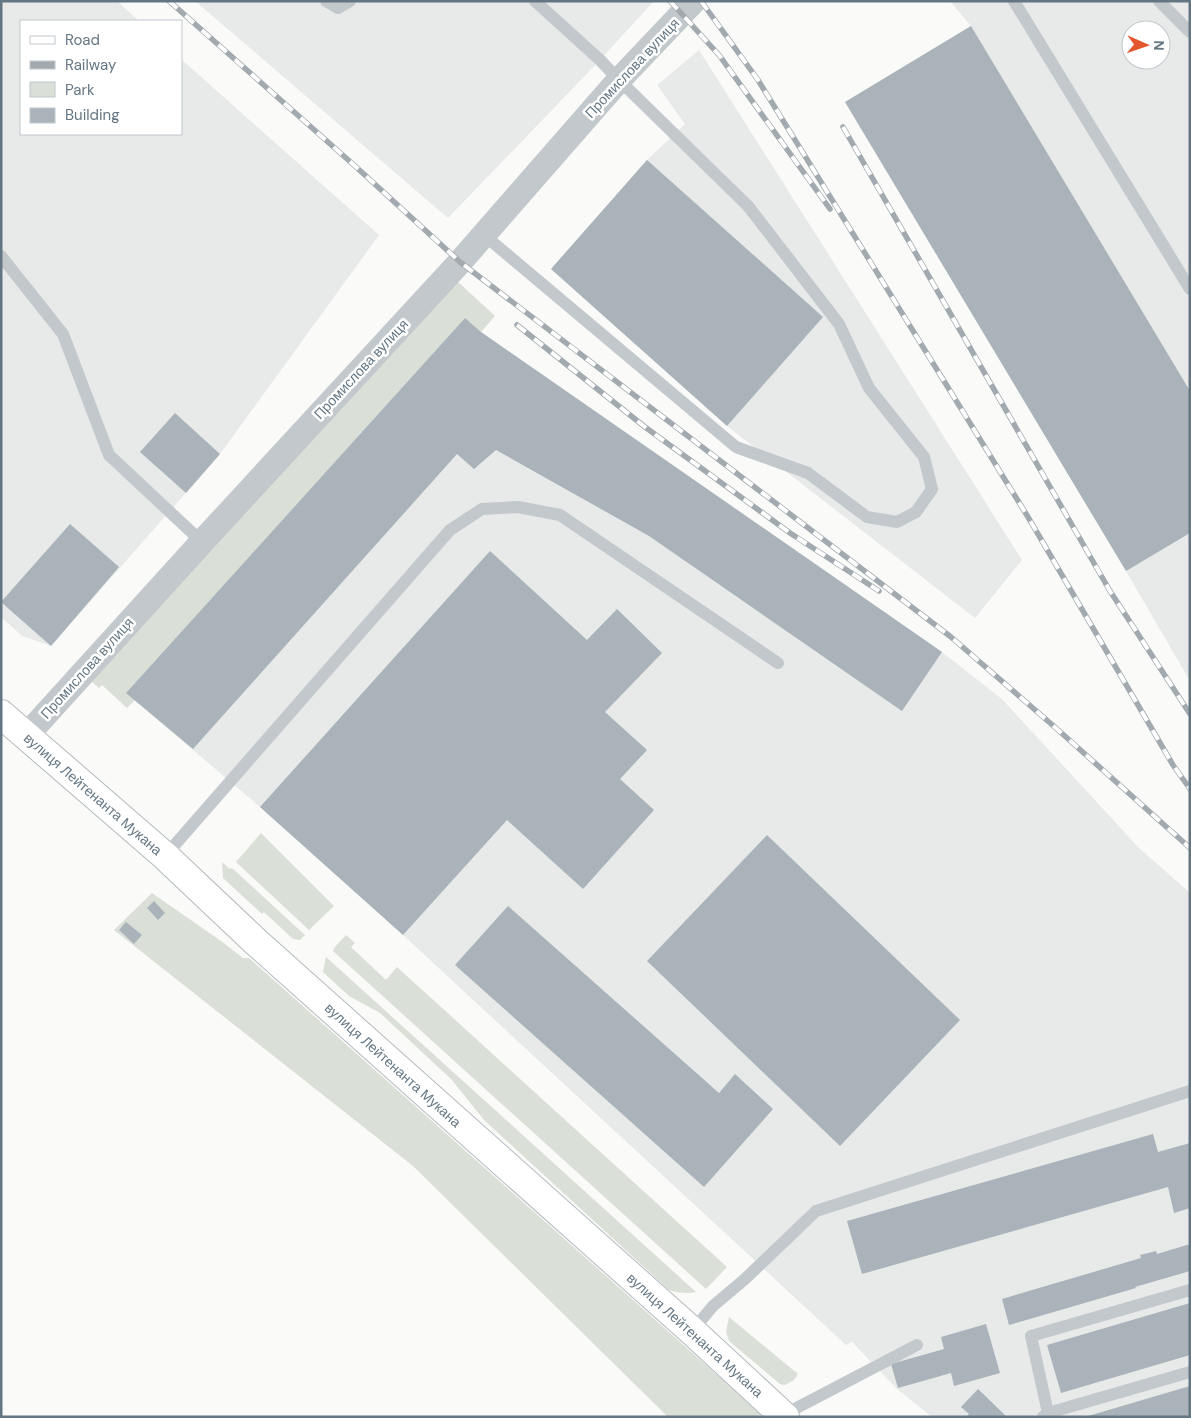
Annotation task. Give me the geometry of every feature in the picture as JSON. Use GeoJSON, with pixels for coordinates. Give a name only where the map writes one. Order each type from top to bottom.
{"type":"FeatureCollection","features":[{"type":"Feature","properties":{"kind":"main road","name":"вулиця Лейтенанта Мукана"},"geometry":{"type":"LineString","coordinates":[[1,714],[165,856],[256,942],[692,1331],[784,1416]]}},
{"type":"Feature","properties":{"kind":"street","name":"Промислова вулиця"},"geometry":{"type":"LineString","coordinates":[[26,736],[484,234],[619,80],[694,1]]}},
{"type":"Feature","properties":{"kind":"lane"},"geometry":{"type":"LineString","coordinates":[[326,1],[338,8],[350,1]]}},
{"type":"Feature","properties":{"kind":"lane"},"geometry":{"type":"LineString","coordinates":[[484,234],[736,446],[808,473],[867,517],[898,522],[916,512],[932,489],[924,456],[869,388],[839,324],[748,206],[600,60],[535,1]]}},
{"type":"Feature","properties":{"kind":"lane"},"geometry":{"type":"LineString","coordinates":[[1014,1],[1190,289]]}},
{"type":"Feature","properties":{"kind":"lane"},"geometry":{"type":"LineString","coordinates":[[1159,1],[1190,32]]}},
{"type":"Feature","properties":{"kind":"lane"},"geometry":{"type":"LineString","coordinates":[[1,256],[63,334],[109,455],[202,542]]}},
{"type":"Feature","properties":{"kind":"lane"},"geometry":{"type":"LineString","coordinates":[[165,856],[450,530],[482,509],[518,506],[560,515],[778,663]]}},
{"type":"Feature","properties":{"kind":"lane"},"geometry":{"type":"LineString","coordinates":[[692,1331],[713,1306],[745,1279],[816,1211],[1190,1091]]}},
{"type":"Feature","properties":{"kind":"lane"},"geometry":{"type":"LineString","coordinates":[[1190,1290],[1032,1336],[1046,1415],[1190,1372]]}},
{"type":"Feature","properties":{"kind":"lane"},"geometry":{"type":"LineString","coordinates":[[784,1416],[917,1345]]}},
{"type":"Feature","properties":{"kind":"shaded area"},"geometry":{"type":"Polygon","coordinates":[[[1,1],[117,1],[138,20],[20,20],[20,135],[182,135],[182,60],[379,235],[220,454],[51,646],[22,636],[1,617],[1,1]]]}},
{"type":"Feature","properties":{"kind":"shaded area"},"geometry":{"type":"Polygon","coordinates":[[[195,1],[654,1],[448,218],[195,1]]]}},
{"type":"Feature","properties":{"kind":"shaded area"},"geometry":{"type":"Polygon","coordinates":[[[950,1],[1190,1],[1190,681],[1126,571],[845,102],[971,26],[950,1]]]}},
{"type":"Feature","properties":{"kind":"shaded area"},"geometry":{"type":"Polygon","coordinates":[[[699,50],[1022,560],[975,618],[727,426],[551,269],[647,160],[685,124],[657,85],[699,50]]]}},
{"type":"Feature","properties":{"kind":"shaded area"},"geometry":{"type":"Polygon","coordinates":[[[465,318],[481,332],[942,652],[1002,699],[1138,847],[1190,893],[1190,1417],[932,1417],[897,1389],[852,1342],[846,1345],[403,935],[260,807],[126,693],[465,318]]]}},
{"type":"Feature","properties":{"kind":"green space"},"geometry":{"type":"Polygon","coordinates":[[[457,281],[495,316],[481,332],[465,318],[127,692],[135,700],[127,708],[102,685],[99,688],[91,681],[457,281]]]}},
{"type":"Feature","properties":{"kind":"green space"},"geometry":{"type":"Polygon","coordinates":[[[261,833],[334,906],[309,930],[236,862],[261,833]]]}},
{"type":"Feature","properties":{"kind":"green space"},"geometry":{"type":"Polygon","coordinates":[[[222,862],[230,869],[232,868],[305,935],[300,940],[293,939],[264,912],[262,914],[223,878],[222,862]]]}},
{"type":"Feature","properties":{"kind":"green space"},"geometry":{"type":"Polygon","coordinates":[[[152,893],[243,958],[249,958],[761,1414],[758,1417],[668,1417],[413,1166],[114,930],[152,893]]]}},
{"type":"Feature","properties":{"kind":"green space"},"geometry":{"type":"Polygon","coordinates":[[[346,935],[355,943],[351,947],[386,980],[397,967],[727,1267],[706,1289],[333,951],[346,935]]]}},
{"type":"Feature","properties":{"kind":"green space"},"geometry":{"type":"Polygon","coordinates":[[[326,957],[696,1292],[682,1293],[669,1290],[484,1120],[451,1079],[380,1013],[349,996],[323,972],[326,957]]]}},
{"type":"Feature","properties":{"kind":"green space"},"geometry":{"type":"Polygon","coordinates":[[[729,1317],[798,1374],[794,1380],[785,1385],[780,1384],[729,1341],[726,1332],[729,1317]]]}},
{"type":"Feature","properties":{"kind":"building"},"geometry":{"type":"Polygon","coordinates":[[[971,26],[1190,391],[1190,533],[1126,571],[845,102],[971,26]]]}},
{"type":"Feature","properties":{"kind":"building"},"geometry":{"type":"Polygon","coordinates":[[[647,160],[823,317],[727,426],[551,269],[647,160]]]}},
{"type":"Feature","properties":{"kind":"building"},"geometry":{"type":"Polygon","coordinates":[[[465,318],[481,332],[942,652],[902,711],[649,536],[496,450],[474,469],[457,454],[193,749],[126,693],[465,318]]]}},
{"type":"Feature","properties":{"kind":"building"},"geometry":{"type":"Polygon","coordinates":[[[175,413],[220,454],[186,493],[140,452],[175,413]]]}},
{"type":"Feature","properties":{"kind":"building"},"geometry":{"type":"Polygon","coordinates":[[[70,524],[119,567],[51,646],[1,602],[70,524]]]}},
{"type":"Feature","properties":{"kind":"building"},"geometry":{"type":"Polygon","coordinates":[[[490,551],[587,640],[617,609],[662,653],[605,712],[647,750],[620,779],[654,810],[583,889],[507,820],[403,935],[260,807],[490,551]]]}},
{"type":"Feature","properties":{"kind":"building"},"geometry":{"type":"Polygon","coordinates":[[[767,835],[960,1020],[840,1146],[647,961],[767,835]]]}},
{"type":"Feature","properties":{"kind":"building"},"geometry":{"type":"Polygon","coordinates":[[[154,901],[165,913],[158,920],[147,908],[154,901]]]}},
{"type":"Feature","properties":{"kind":"building"},"geometry":{"type":"Polygon","coordinates":[[[508,906],[719,1093],[735,1074],[773,1109],[704,1187],[455,965],[508,906]]]}},
{"type":"Feature","properties":{"kind":"building"},"geometry":{"type":"Polygon","coordinates":[[[126,922],[142,935],[134,944],[119,930],[126,922]]]}},
{"type":"Feature","properties":{"kind":"building"},"geometry":{"type":"Polygon","coordinates":[[[1153,1134],[1158,1152],[1190,1143],[1190,1208],[1174,1213],[1168,1187],[862,1274],[847,1221],[1153,1134]]]}},
{"type":"Feature","properties":{"kind":"building"},"geometry":{"type":"Polygon","coordinates":[[[1190,1244],[1190,1271],[1009,1325],[1002,1299],[1141,1258],[1140,1255],[1156,1251],[1157,1254],[1190,1244]]]}},
{"type":"Feature","properties":{"kind":"building"},"geometry":{"type":"Polygon","coordinates":[[[1190,1303],[1190,1355],[1061,1393],[1047,1345],[1190,1303]]]}},
{"type":"Feature","properties":{"kind":"building"},"geometry":{"type":"Polygon","coordinates":[[[986,1324],[1000,1373],[954,1386],[951,1373],[898,1388],[891,1364],[944,1349],[941,1337],[986,1324]]]}},
{"type":"Feature","properties":{"kind":"building"},"geometry":{"type":"Polygon","coordinates":[[[1190,1386],[1190,1417],[1088,1417],[1088,1416],[1190,1386]]]}},
{"type":"Feature","properties":{"kind":"building"},"geometry":{"type":"Polygon","coordinates":[[[978,1389],[1007,1417],[966,1417],[969,1414],[961,1407],[978,1389]]]}},
{"type":"Feature","properties":{"kind":"railway"},"geometry":{"type":"LineString","coordinates":[[169,1],[460,262],[951,637],[1190,848]]}},
{"type":"Feature","properties":{"kind":"railway"},"geometry":{"type":"LineString","coordinates":[[670,1],[719,55],[830,209]]}},
{"type":"Feature","properties":{"kind":"railway"},"geometry":{"type":"LineString","coordinates":[[701,1],[758,80],[1028,517],[1173,765],[1190,789]]}},
{"type":"Feature","properties":{"kind":"railway"},"geometry":{"type":"LineString","coordinates":[[843,127],[1110,591],[1190,714]]}},
{"type":"Feature","properties":{"kind":"railway"},"geometry":{"type":"LineString","coordinates":[[517,325],[645,427],[790,533],[879,591]]}}]}
